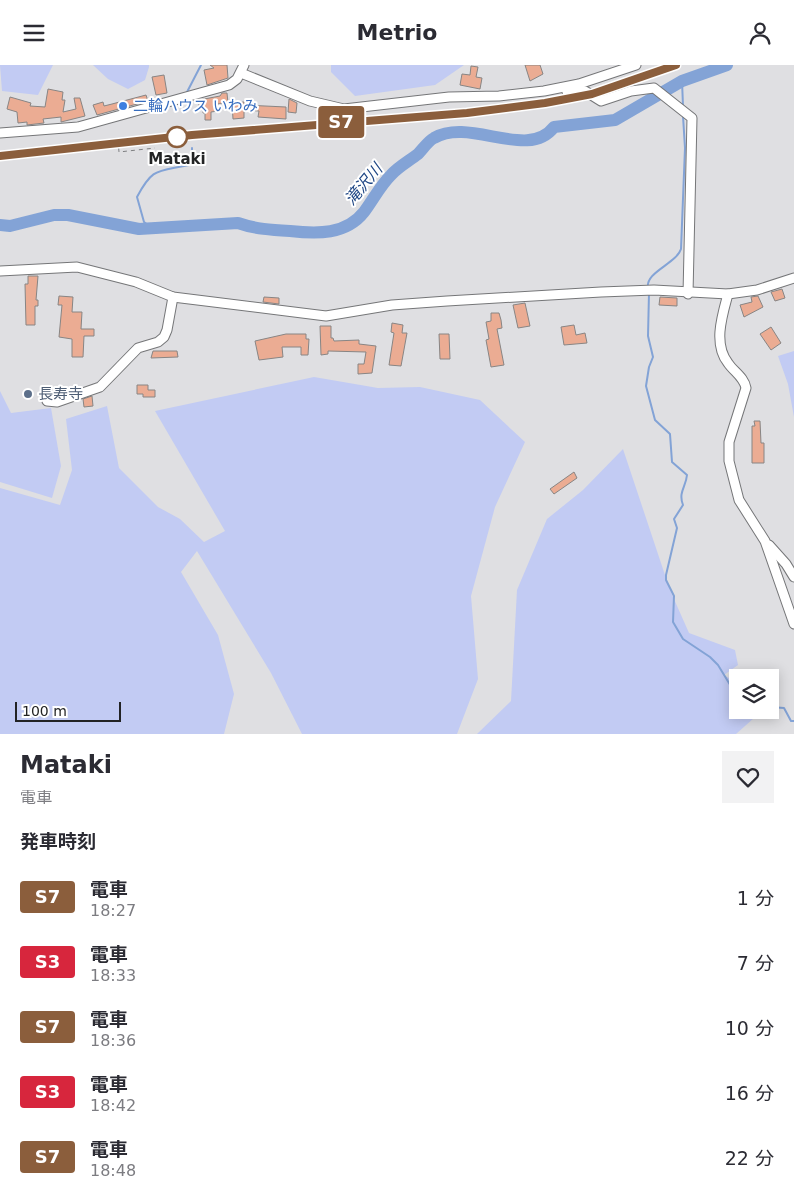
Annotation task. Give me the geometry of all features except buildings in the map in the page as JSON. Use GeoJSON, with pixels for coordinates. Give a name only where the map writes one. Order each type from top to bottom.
{"type":"FeatureCollection","features":[{"type":"Feature","properties":{"kind":"street"},"geometry":{"type":"LineString","coordinates":[[0,133],[66,129],[123,116],[222,87],[234,82],[243,69],[310,101],[344,109],[449,97],[499,96],[544,91],[579,84],[636,65]]}},
{"type":"Feature","properties":{"kind":"street"},"geometry":{"type":"LineString","coordinates":[[544,91],[585,91],[601,101],[647,88],[654,88],[692,118],[688,294]]}},
{"type":"Feature","properties":{"kind":"street"},"geometry":{"type":"LineString","coordinates":[[0,271],[77,267],[136,282],[173,297],[326,316],[350,314],[392,305],[601,291],[654,290],[688,294],[728,294],[757,290],[794,278]]}},
{"type":"Feature","properties":{"kind":"street"},"geometry":{"type":"LineString","coordinates":[[728,294],[720,347],[723,357],[744,381],[746,389],[729,442],[729,461],[739,500],[766,541],[786,564],[794,577]]}},
{"type":"Feature","properties":{"kind":"street"},"geometry":{"type":"LineString","coordinates":[[47,401],[57,402],[100,387],[138,348],[158,342],[164,337],[167,330],[173,297]]}},
{"type":"Feature","properties":{"kind":"street"},"geometry":{"type":"LineString","coordinates":[[766,541],[794,624]]}},
{"type":"Feature","properties":{"kind":"path"},"geometry":{"type":"LineString","coordinates":[[118,140],[119,152],[155,148]]}},
{"type":"Feature","properties":{"kind":"shaded area"},"geometry":{"type":"Polygon","coordinates":[[[0,65],[53,65],[38,95],[2,91],[0,65]]]}},
{"type":"Feature","properties":{"kind":"shaded area"},"geometry":{"type":"Polygon","coordinates":[[[93,65],[149,65],[149,67],[145,80],[128,89],[108,79],[93,65]]]}},
{"type":"Feature","properties":{"kind":"shaded area"},"geometry":{"type":"Polygon","coordinates":[[[331,65],[464,65],[435,85],[355,96],[331,72],[331,65]]]}},
{"type":"Feature","properties":{"kind":"shaded area"},"geometry":{"type":"Polygon","coordinates":[[[794,351],[794,417],[788,384],[778,356],[794,351]]]}},
{"type":"Feature","properties":{"kind":"shaded area"},"geometry":{"type":"Polygon","coordinates":[[[314,377],[378,388],[420,387],[480,400],[525,442],[495,507],[471,596],[478,679],[457,734],[302,734],[271,673],[197,551],[181,572],[218,635],[234,694],[224,734],[0,734],[0,488],[60,505],[72,470],[66,419],[107,406],[119,468],[158,507],[180,519],[204,542],[225,531],[155,411],[314,377]]]}},
{"type":"Feature","properties":{"kind":"shaded area"},"geometry":{"type":"Polygon","coordinates":[[[0,391],[11,413],[51,408],[61,466],[52,498],[0,482],[0,391]]]}},
{"type":"Feature","properties":{"kind":"shaded area"},"geometry":{"type":"Polygon","coordinates":[[[623,449],[670,590],[689,633],[735,650],[738,665],[729,669],[729,671],[724,675],[729,678],[729,719],[753,719],[736,734],[477,734],[511,701],[517,590],[547,519],[583,490],[623,449]]]}},
{"type":"Feature","properties":{"kind":"waterway"},"geometry":{"type":"LineString","coordinates":[[186,94],[201,65]]}},
{"type":"Feature","properties":{"kind":"waterway","name":"滝沢川"},"geometry":{"type":"LineString","coordinates":[[0,225],[10,226],[54,215],[68,215],[139,229],[238,223],[270,230],[310,233],[340,229],[357,220],[391,175],[418,154],[434,138],[448,133],[464,132],[514,140],[529,140],[543,136],[554,127],[615,120],[682,81],[727,65]]}},
{"type":"Feature","properties":{"kind":"waterway"},"geometry":{"type":"LineString","coordinates":[[682,81],[683,106]]}},
{"type":"Feature","properties":{"kind":"waterway"},"geometry":{"type":"LineString","coordinates":[[648,288],[648,282],[651,277],[673,259],[681,249],[685,148],[683,116]]}},
{"type":"Feature","properties":{"kind":"waterway"},"geometry":{"type":"LineString","coordinates":[[152,228],[144,222],[137,197],[147,180],[157,172],[189,165],[192,161],[192,148]]}},
{"type":"Feature","properties":{"kind":"waterway"},"geometry":{"type":"LineString","coordinates":[[649,293],[648,336],[653,357],[649,367],[646,386],[655,420],[670,434],[672,462],[687,475],[681,497],[683,505],[674,519],[677,528],[666,575],[666,580],[674,596],[673,622],[683,639],[710,657],[718,665],[729,683]]}},
{"type":"Feature","properties":{"kind":"waterway"},"geometry":{"type":"LineString","coordinates":[[779,708],[784,708],[791,721],[794,721]]}},
{"type":"Feature","properties":{"kind":"railway"},"geometry":{"type":"LineString","coordinates":[[0,156],[192,135],[467,113],[545,103],[592,94],[677,65]]}},
{"type":"Feature","properties":{"kind":"train","name":"S7"},"geometry":{"type":"LineString","coordinates":[[0,156],[192,135],[360,120],[414,118],[467,113],[545,103],[592,94],[676,65]]}},
{"type":"Feature","properties":{"kind":"place","name":"二輪ハウス いわみ"},"geometry":{"type":"Point","coordinates":[123,106]}},
{"type":"Feature","properties":{"kind":"place","name":"Mataki"},"geometry":{"type":"Point","coordinates":[177,137]}},
{"type":"Feature","properties":{"kind":"place","name":"長寿寺"},"geometry":{"type":"Point","coordinates":[28,394]}}]}
